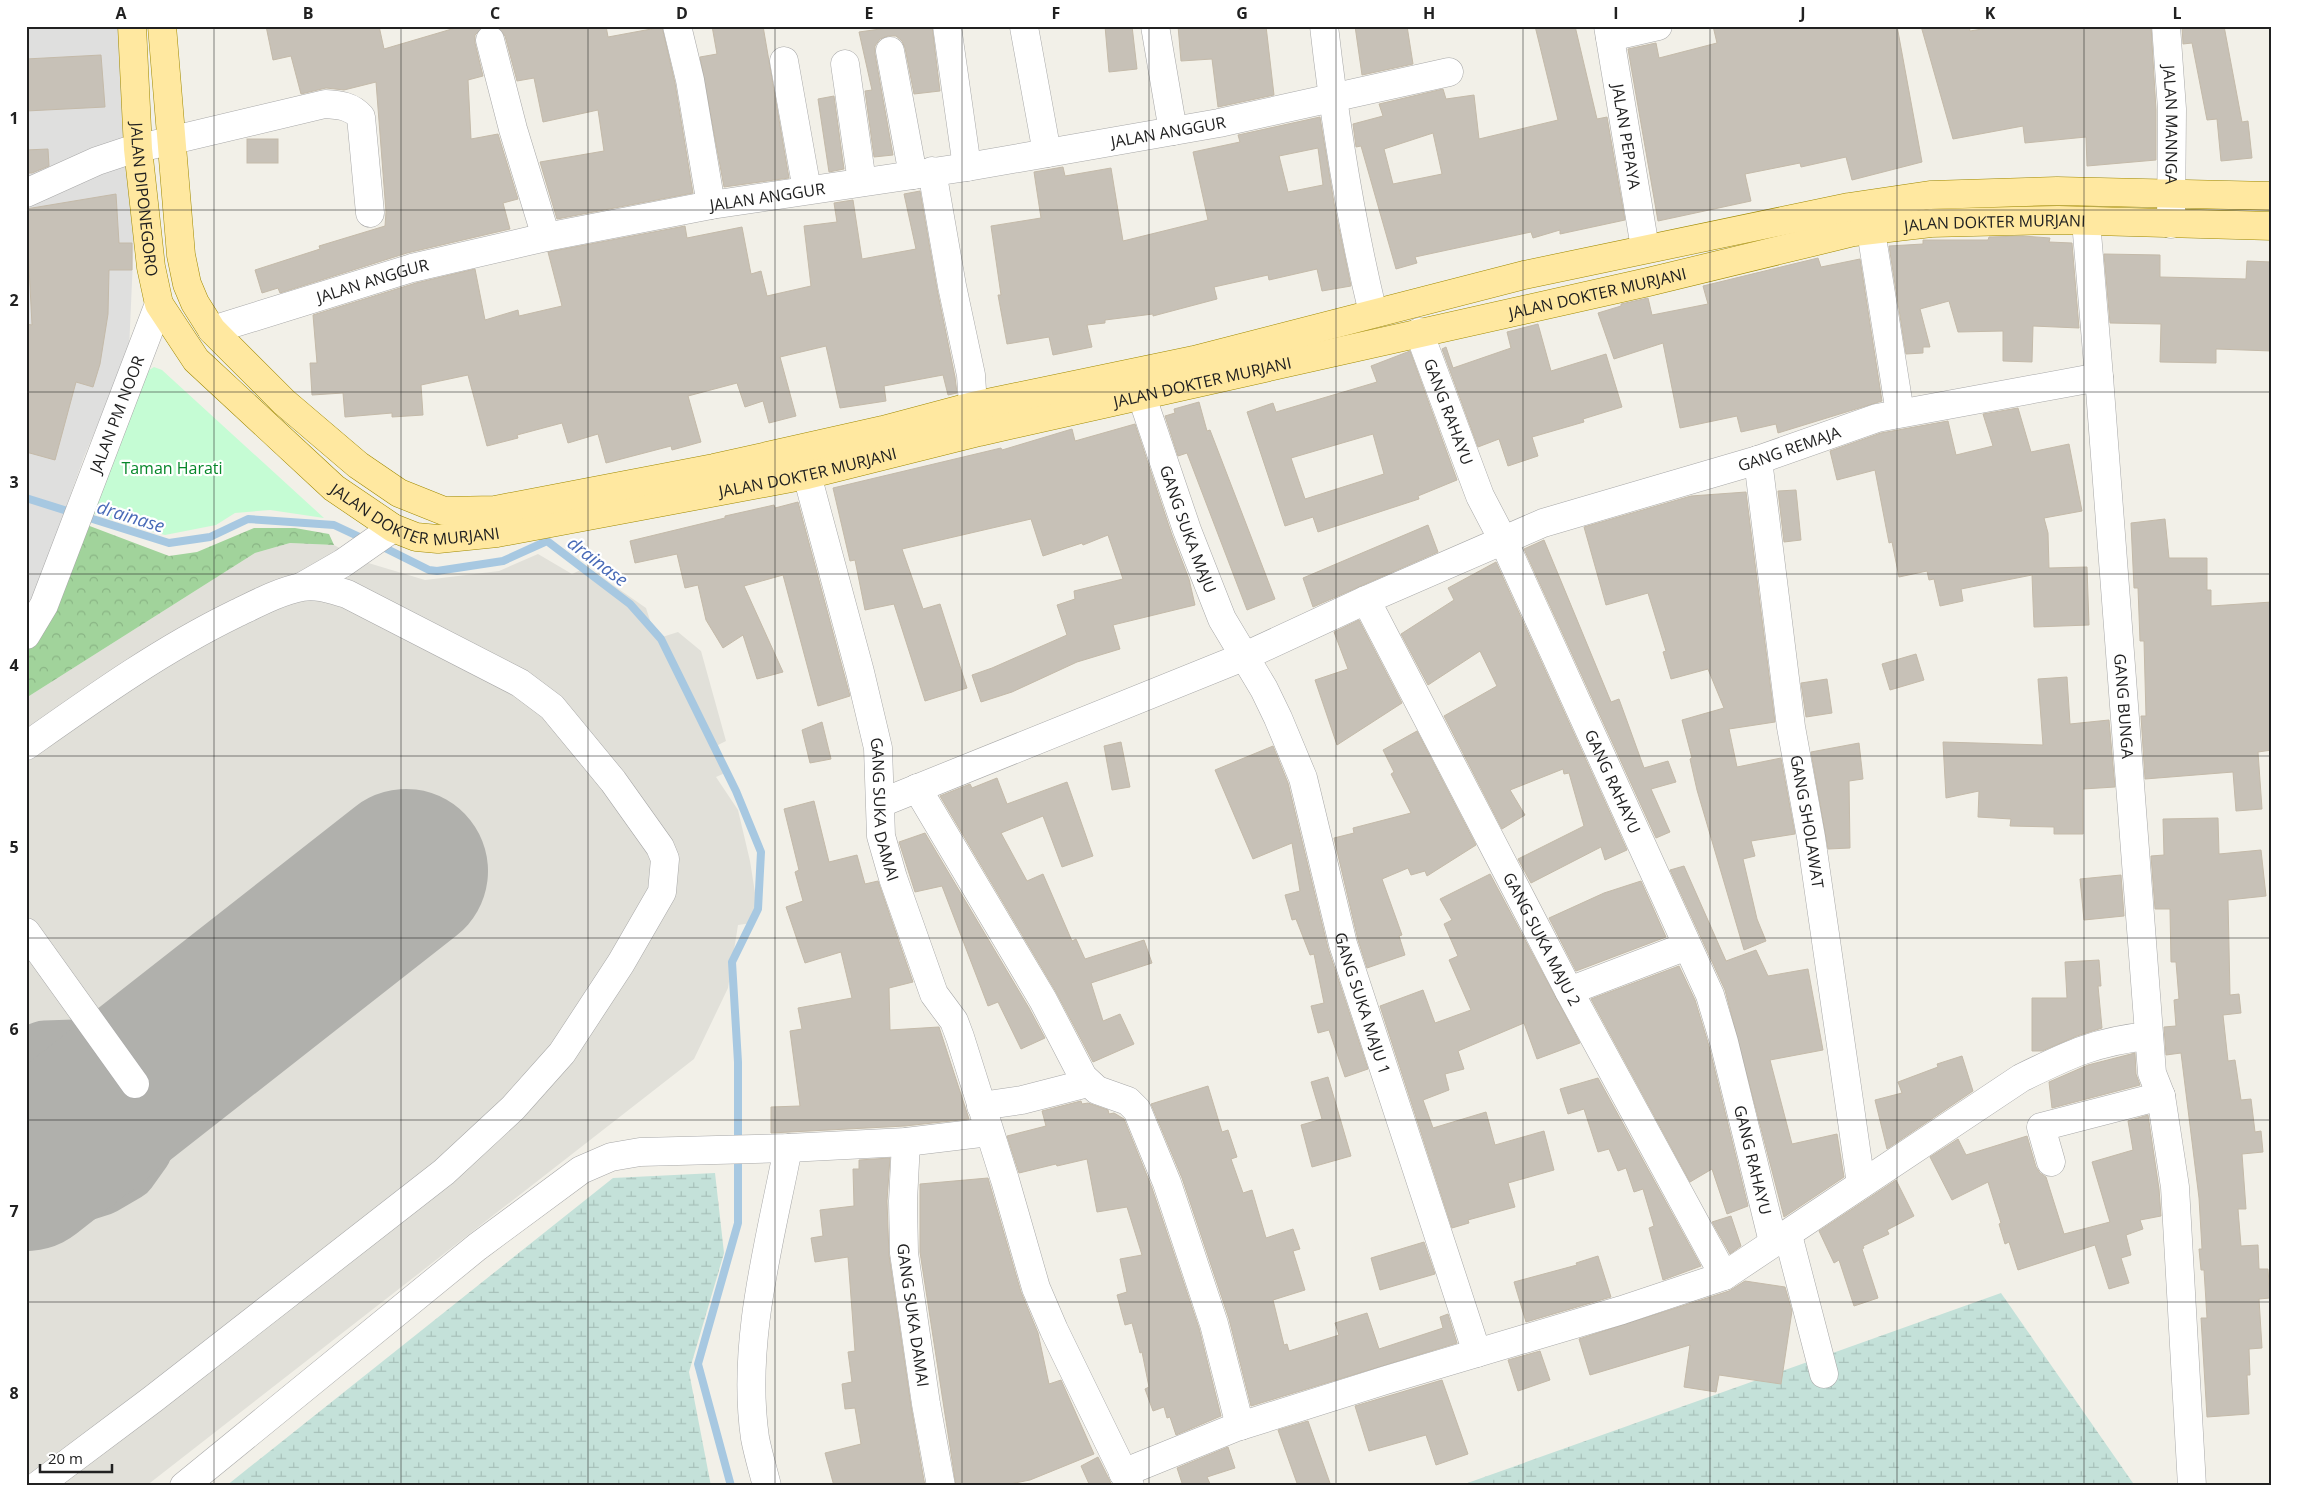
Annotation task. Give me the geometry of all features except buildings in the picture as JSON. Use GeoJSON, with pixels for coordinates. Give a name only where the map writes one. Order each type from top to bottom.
{"type":"FeatureCollection","features":[{"type":"Feature","properties":{"kind":"main road","name":"JALAN DIPONEGORO"},"geometry":{"type":"LineString","coordinates":[[132,26],[138,149],[151,267],[160,304],[196,360]]}},
{"type":"Feature","properties":{"kind":"main road","name":"JALAN DIPONEGORO"},"geometry":{"type":"LineString","coordinates":[[162,26],[181,255],[187,284],[195,303],[212,330]]}},
{"type":"Feature","properties":{"kind":"main road","name":"JALAN DOKTER MURJANI"},"geometry":{"type":"LineString","coordinates":[[652,492],[807,475],[979,432],[1142,397],[1231,363],[1373,313],[1524,275],[1644,248],[1849,207],[1930,195],[2057,191],[2272,196]]}},
{"type":"Feature","properties":{"kind":"main road","name":"JALAN DOKTER MURJANI"},"geometry":{"type":"LineString","coordinates":[[196,360],[334,488],[392,528],[416,537],[438,539],[496,522],[652,492],[973,406],[1194,360],[1231,363],[1419,332],[1648,282],[1854,232],[1931,223],[2086,221],[2272,226]]}},
{"type":"Feature","properties":{"kind":"main road","name":"JALAN DOKTER MURJANI"},"geometry":{"type":"LineString","coordinates":[[212,330],[284,402],[358,465],[399,493],[444,511],[496,522]]}},
{"type":"Feature","properties":{"kind":"street"},"geometry":{"type":"LineString","coordinates":[[677,26],[690,80],[711,205]]}},
{"type":"Feature","properties":{"kind":"street"},"geometry":{"type":"LineString","coordinates":[[947,26],[967,167]]}},
{"type":"Feature","properties":{"kind":"street"},"geometry":{"type":"LineString","coordinates":[[1154,26],[1173,131]]}},
{"type":"Feature","properties":{"kind":"street"},"geometry":{"type":"LineString","coordinates":[[1324,26],[1340,157],[1359,257],[1373,313]]}},
{"type":"Feature","properties":{"kind":"street"},"geometry":{"type":"LineString","coordinates":[[1609,32],[1658,26]]}},
{"type":"Feature","properties":{"kind":"street","name":"JALAN MANNGA"},"geometry":{"type":"LineString","coordinates":[[2166,26],[2172,109],[2173,194],[2171,224]]}},
{"type":"Feature","properties":{"kind":"street"},"geometry":{"type":"LineString","coordinates":[[1024,27],[1047,153]]}},
{"type":"Feature","properties":{"kind":"street","name":"JALAN PEPAYA"},"geometry":{"type":"LineString","coordinates":[[1609,32],[1644,248]]}},
{"type":"Feature","properties":{"kind":"street"},"geometry":{"type":"LineString","coordinates":[[490,40],[513,129],[546,236]]}},
{"type":"Feature","properties":{"kind":"street"},"geometry":{"type":"LineString","coordinates":[[890,52],[952,286],[971,375],[973,406],[979,432]]}},
{"type":"Feature","properties":{"kind":"street"},"geometry":{"type":"LineString","coordinates":[[784,61],[807,190]]}},
{"type":"Feature","properties":{"kind":"street"},"geometry":{"type":"LineString","coordinates":[[845,64],[862,182]]}},
{"type":"Feature","properties":{"kind":"street","name":"JALAN ANGGUR"},"geometry":{"type":"LineString","coordinates":[[212,330],[412,268],[546,236],[711,205],[967,167],[1219,123],[1449,72]]}},
{"type":"Feature","properties":{"kind":"street"},"geometry":{"type":"LineString","coordinates":[[26,193],[97,161],[138,149],[326,104],[344,105],[354,110],[361,117],[370,213]]}},
{"type":"Feature","properties":{"kind":"street","name":"GANG BUNGA"},"geometry":{"type":"LineString","coordinates":[[2086,221],[2152,1073],[2161,1096],[2175,1187],[2192,1486]]}},
{"type":"Feature","properties":{"kind":"street"},"geometry":{"type":"LineString","coordinates":[[1872,231],[1900,414]]}},
{"type":"Feature","properties":{"kind":"street","name":"JALAN PM NOOR"},"geometry":{"type":"LineString","coordinates":[[26,635],[44,605],[160,304]]}},
{"type":"Feature","properties":{"kind":"street","name":"GANG RAHAYU"},"geometry":{"type":"LineString","coordinates":[[1419,332],[1480,496],[1503,540],[1710,995],[1780,1239],[1824,1374]]}},
{"type":"Feature","properties":{"kind":"street","name":"GANG REMAJA"},"geometry":{"type":"LineString","coordinates":[[881,803],[1243,657],[1366,600],[1543,523],[1758,460],[1877,418],[2099,377]]}},
{"type":"Feature","properties":{"kind":"street","name":"GANG SUKA MAJU"},"geometry":{"type":"LineString","coordinates":[[1142,397],[1190,539],[1222,619],[1243,657]]}},
{"type":"Feature","properties":{"kind":"street","name":"GANG SHOLAWAT"},"geometry":{"type":"LineString","coordinates":[[1758,460],[1791,727],[1812,846],[1861,1184]]}},
{"type":"Feature","properties":{"kind":"street","name":"GANG SUKA DAMAI"},"geometry":{"type":"LineString","coordinates":[[807,475],[860,672],[878,748],[881,836],[893,878],[934,994],[954,1021],[960,1036],[988,1132],[1005,1180],[1036,1288],[1054,1330],[1127,1480]]}},
{"type":"Feature","properties":{"kind":"street"},"geometry":{"type":"LineString","coordinates":[[26,746],[147,662],[196,634],[258,604],[303,586],[343,563],[392,528]]}},
{"type":"Feature","properties":{"kind":"street"},"geometry":{"type":"LineString","coordinates":[[37,1486],[444,1172],[514,1108],[562,1053],[621,963],[662,892],[665,859],[660,847],[613,781],[552,706],[520,683],[347,594],[324,587],[303,586]]}},
{"type":"Feature","properties":{"kind":"street","name":"GANG SUKA MAJU 2"},"geometry":{"type":"LineString","coordinates":[[1366,600],[1569,991],[1724,1276]]}},
{"type":"Feature","properties":{"kind":"street","name":"GANG SUKA MAJU 1"},"geometry":{"type":"LineString","coordinates":[[1243,657],[1264,689],[1303,778],[1343,944],[1477,1353]]}},
{"type":"Feature","properties":{"kind":"street"},"geometry":{"type":"LineString","coordinates":[[917,788],[1043,1000],[1069,1052],[1088,1083],[1097,1090],[1128,1100],[1137,1110],[1167,1184],[1214,1324],[1240,1426]]}},
{"type":"Feature","properties":{"kind":"street"},"geometry":{"type":"LineString","coordinates":[[26,932],[135,1084]]}},
{"type":"Feature","properties":{"kind":"street"},"geometry":{"type":"LineString","coordinates":[[1569,991],[1687,946]]}},
{"type":"Feature","properties":{"kind":"street"},"geometry":{"type":"LineString","coordinates":[[1127,1480],[1240,1426],[1386,1380],[1622,1310],[1724,1276],[2022,1078],[2081,1050],[2120,1039],[2149,1036]]}},
{"type":"Feature","properties":{"kind":"street"},"geometry":{"type":"LineString","coordinates":[[981,1106],[1022,1100],[1088,1083]]}},
{"type":"Feature","properties":{"kind":"street"},"geometry":{"type":"LineString","coordinates":[[2051,1162],[2041,1127],[2161,1096]]}},
{"type":"Feature","properties":{"kind":"street"},"geometry":{"type":"LineString","coordinates":[[184,1486],[477,1247],[581,1170],[610,1157],[640,1152],[788,1148],[906,1142],[988,1132]]}},
{"type":"Feature","properties":{"kind":"street","name":"GANG SUKA DAMAI"},"geometry":{"type":"LineString","coordinates":[[906,1142],[903,1201],[904,1253],[926,1404],[941,1486]]}},
{"type":"Feature","properties":{"kind":"street"},"geometry":{"type":"LineString","coordinates":[[767,1486],[755,1438],[752,1364],[760,1293],[788,1148]]}},
{"type":"Feature","properties":{"kind":"shaded area"},"geometry":{"type":"Polygon","coordinates":[[[26,26],[124,26],[135,213],[129,350],[84,457],[41,577],[26,636],[26,26]]]}},
{"type":"Feature","properties":{"kind":"shaded area"},"geometry":{"type":"Polygon","coordinates":[[[290,543],[334,545],[365,562],[425,580],[499,571],[538,554],[572,574],[587,567],[646,608],[656,639],[678,632],[701,651],[726,741],[718,745],[725,773],[716,777],[738,810],[750,861],[756,899],[752,923],[738,925],[728,988],[694,1059],[146,1486],[26,1486],[26,698],[255,553],[290,543]]]}},
{"type":"Feature","properties":{"kind":"green space","name":"Taman Harati"},"geometry":{"type":"Polygon","coordinates":[[[154,367],[162,370],[324,518],[270,510],[235,513],[216,525],[165,535],[84,511],[146,372],[154,367]]]}},
{"type":"Feature","properties":{"kind":"green space"},"geometry":{"type":"Polygon","coordinates":[[[87,525],[169,556],[197,552],[254,528],[295,528],[329,534],[334,545],[290,543],[255,553],[26,698],[26,655],[87,525]]]}},
{"type":"Feature","properties":{"kind":"green space"},"geometry":{"type":"Polygon","coordinates":[[[715,1173],[724,1253],[689,1372],[711,1486],[226,1486],[613,1178],[715,1173]]]}},
{"type":"Feature","properties":{"kind":"green space"},"geometry":{"type":"Polygon","coordinates":[[[2001,1293],[2135,1486],[1459,1486],[2001,1293]]]}},
{"type":"Feature","properties":{"kind":"waterway","name":"drainase"},"geometry":{"type":"LineString","coordinates":[[26,498],[169,543],[210,537],[248,519],[334,525],[366,540]]}},
{"type":"Feature","properties":{"kind":"waterway","name":"drainase"},"geometry":{"type":"LineString","coordinates":[[379,545],[429,570],[437,571],[503,561],[547,541],[630,604],[661,639],[736,791],[761,852],[758,909],[732,962],[738,1062],[738,1223],[698,1364],[731,1486]]}},
{"type":"Feature","properties":{"kind":"taxiway"},"geometry":{"type":"LineString","coordinates":[[26,1060],[45,1053],[75,1052],[112,1073],[126,1091],[142,1124],[140,1148],[125,1169],[101,1183],[76,1191],[49,1188],[26,1179]]}},
{"type":"Feature","properties":{"kind":"runway"},"geometry":{"type":"LineString","coordinates":[[26,1169],[406,871]]}}]}
